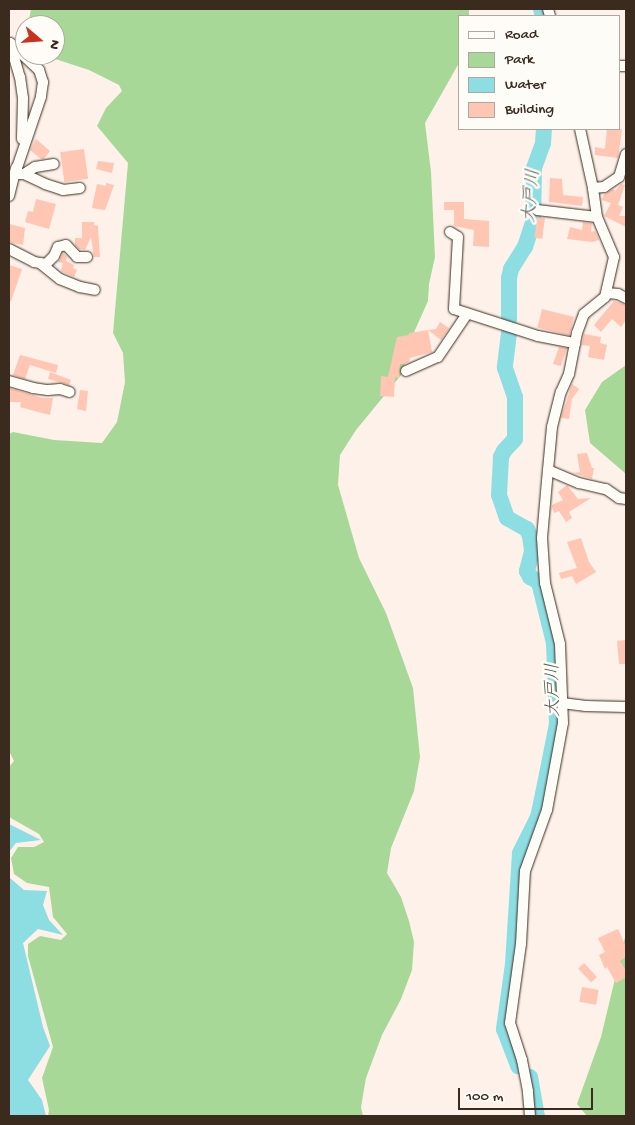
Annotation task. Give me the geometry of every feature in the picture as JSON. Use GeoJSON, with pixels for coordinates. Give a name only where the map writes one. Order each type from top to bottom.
{"type":"FeatureCollection","features":[{"type":"Feature","properties":{"kind":"street"},"geometry":{"type":"LineString","coordinates":[[9,41],[20,77],[23,98],[23,131],[19,174]]}},
{"type":"Feature","properties":{"kind":"street"},"geometry":{"type":"LineString","coordinates":[[9,41],[39,70],[43,82],[41,97],[19,174],[9,196]]}},
{"type":"Feature","properties":{"kind":"street"},"geometry":{"type":"LineString","coordinates":[[530,1116],[528,1091],[522,1060],[510,1023],[517,982],[525,871],[547,810],[562,723],[560,644],[545,584],[542,538],[552,427],[561,392],[569,374],[575,343],[584,314],[605,297],[614,257],[596,217],[593,188],[580,130]]}},
{"type":"Feature","properties":{"kind":"street"},"geometry":{"type":"LineString","coordinates":[[593,188],[604,187],[618,176],[626,154]]}},
{"type":"Feature","properties":{"kind":"street"},"geometry":{"type":"LineString","coordinates":[[19,174],[35,167],[54,164]]}},
{"type":"Feature","properties":{"kind":"street"},"geometry":{"type":"LineString","coordinates":[[19,174],[63,190],[80,188]]}},
{"type":"Feature","properties":{"kind":"street"},"geometry":{"type":"LineString","coordinates":[[537,210],[596,217]]}},
{"type":"Feature","properties":{"kind":"street"},"geometry":{"type":"LineString","coordinates":[[450,232],[458,237],[454,309],[538,336],[575,343]]}},
{"type":"Feature","properties":{"kind":"street"},"geometry":{"type":"LineString","coordinates":[[9,250],[46,264],[54,256],[58,247],[66,246],[71,248],[77,257],[87,257]]}},
{"type":"Feature","properties":{"kind":"street"},"geometry":{"type":"LineString","coordinates":[[40,263],[60,279],[80,287],[95,290]]}},
{"type":"Feature","properties":{"kind":"street"},"geometry":{"type":"LineString","coordinates":[[607,293],[618,294],[626,298]]}},
{"type":"Feature","properties":{"kind":"street"},"geometry":{"type":"LineString","coordinates":[[406,371],[438,357],[467,314]]}},
{"type":"Feature","properties":{"kind":"street"},"geometry":{"type":"LineString","coordinates":[[9,381],[33,388],[60,389],[70,392]]}},
{"type":"Feature","properties":{"kind":"street"},"geometry":{"type":"LineString","coordinates":[[548,470],[579,483],[606,489],[619,498],[626,499]]}},
{"type":"Feature","properties":{"kind":"street"},"geometry":{"type":"LineString","coordinates":[[562,703],[626,707]]}},
{"type":"Feature","properties":{"kind":"green space"},"geometry":{"type":"Polygon","coordinates":[[[31,9],[469,9],[469,15],[458,15],[458,65],[425,123],[431,172],[435,257],[429,284],[428,301],[411,339],[402,374],[356,430],[340,455],[338,485],[359,558],[386,613],[413,688],[420,757],[414,791],[391,848],[387,873],[401,897],[409,921],[414,942],[412,970],[401,999],[382,1035],[366,1078],[361,1107],[363,1116],[48,1116],[49,1110],[42,1078],[53,1047],[28,956],[28,944],[40,936],[61,940],[67,934],[53,917],[49,887],[27,883],[14,874],[11,858],[18,847],[34,847],[44,842],[39,834],[9,817],[9,767],[14,761],[9,751],[9,434],[13,432],[54,440],[102,443],[117,422],[125,382],[123,353],[113,333],[128,163],[97,126],[106,108],[122,91],[119,85],[89,70],[65,62],[65,15],[30,15],[31,9]]]}},
{"type":"Feature","properties":{"kind":"green space"},"geometry":{"type":"Polygon","coordinates":[[[626,365],[626,474],[590,443],[585,410],[602,382],[626,365]]]}},
{"type":"Feature","properties":{"kind":"green space"},"geometry":{"type":"Polygon","coordinates":[[[626,933],[626,1116],[587,1116],[577,1104],[601,1037],[626,933]]]}},
{"type":"Feature","properties":{"kind":"water"},"geometry":{"type":"Polygon","coordinates":[[[9,824],[41,840],[16,843],[9,852],[9,824]]]}},
{"type":"Feature","properties":{"kind":"water"},"geometry":{"type":"Polygon","coordinates":[[[9,872],[10,878],[24,890],[47,891],[43,905],[49,920],[63,935],[38,929],[23,943],[43,1027],[50,1046],[28,1080],[42,1100],[46,1116],[9,1116],[9,872]]]}},
{"type":"Feature","properties":{"kind":"building"},"geometry":{"type":"Polygon","coordinates":[[[622,129],[618,158],[595,155],[595,147],[605,149],[607,130],[622,129]]]}},
{"type":"Feature","properties":{"kind":"building"},"geometry":{"type":"Polygon","coordinates":[[[36,139],[50,151],[44,159],[41,159],[30,150],[36,139]]]}},
{"type":"Feature","properties":{"kind":"building"},"geometry":{"type":"Polygon","coordinates":[[[84,149],[88,179],[64,182],[60,152],[84,149]]]}},
{"type":"Feature","properties":{"kind":"building"},"geometry":{"type":"Polygon","coordinates":[[[98,161],[114,163],[112,173],[96,169],[98,161]]]}},
{"type":"Feature","properties":{"kind":"building"},"geometry":{"type":"Polygon","coordinates":[[[550,178],[562,179],[563,195],[583,197],[582,206],[549,202],[550,178]]]}},
{"type":"Feature","properties":{"kind":"building"},"geometry":{"type":"Polygon","coordinates":[[[106,183],[114,185],[105,210],[92,208],[97,184],[106,186],[106,183]]]}},
{"type":"Feature","properties":{"kind":"building"},"geometry":{"type":"Polygon","coordinates":[[[621,184],[625,185],[618,205],[623,207],[619,216],[626,216],[626,227],[604,216],[611,203],[602,200],[604,194],[613,189],[615,191],[621,184]]]}},
{"type":"Feature","properties":{"kind":"building"},"geometry":{"type":"Polygon","coordinates":[[[36,199],[56,204],[49,229],[25,222],[28,211],[33,212],[36,199]]]}},
{"type":"Feature","properties":{"kind":"building"},"geometry":{"type":"Polygon","coordinates":[[[444,202],[464,202],[464,219],[489,221],[489,247],[473,246],[474,230],[454,226],[454,210],[444,210],[444,202]]]}},
{"type":"Feature","properties":{"kind":"building"},"geometry":{"type":"Polygon","coordinates":[[[537,217],[545,218],[542,239],[534,238],[537,217]]]}},
{"type":"Feature","properties":{"kind":"building"},"geometry":{"type":"Polygon","coordinates":[[[82,222],[94,222],[94,225],[98,226],[100,257],[94,257],[91,237],[85,250],[79,249],[75,245],[75,238],[82,238],[82,222]]]}},
{"type":"Feature","properties":{"kind":"building"},"geometry":{"type":"Polygon","coordinates":[[[583,222],[592,223],[591,232],[595,231],[599,240],[592,242],[567,239],[570,227],[582,230],[583,222]]]}},
{"type":"Feature","properties":{"kind":"building"},"geometry":{"type":"Polygon","coordinates":[[[9,224],[25,228],[23,245],[9,242],[9,224]]]}},
{"type":"Feature","properties":{"kind":"building"},"geometry":{"type":"Polygon","coordinates":[[[63,253],[67,257],[66,261],[74,265],[73,268],[77,270],[74,277],[61,271],[63,263],[58,262],[63,253]]]}},
{"type":"Feature","properties":{"kind":"building"},"geometry":{"type":"Polygon","coordinates":[[[9,265],[22,269],[11,301],[9,301],[9,265]]]}},
{"type":"Feature","properties":{"kind":"building"},"geometry":{"type":"Polygon","coordinates":[[[614,301],[626,305],[626,320],[621,327],[612,319],[601,332],[594,325],[614,301]]]}},
{"type":"Feature","properties":{"kind":"building"},"geometry":{"type":"Polygon","coordinates":[[[542,309],[574,317],[569,335],[537,327],[542,309]]]}},
{"type":"Feature","properties":{"kind":"building"},"geometry":{"type":"Polygon","coordinates":[[[440,322],[449,328],[441,340],[428,330],[436,329],[440,322]]]}},
{"type":"Feature","properties":{"kind":"building"},"geometry":{"type":"Polygon","coordinates":[[[428,330],[432,352],[410,358],[409,362],[400,364],[399,378],[395,377],[394,397],[380,396],[381,376],[388,377],[397,337],[428,330]]]}},
{"type":"Feature","properties":{"kind":"building"},"geometry":{"type":"Polygon","coordinates":[[[584,334],[601,337],[600,343],[607,345],[604,360],[588,357],[590,346],[582,345],[584,334]]]}},
{"type":"Feature","properties":{"kind":"building"},"geometry":{"type":"Polygon","coordinates":[[[559,347],[567,348],[561,366],[553,364],[559,347]]]}},
{"type":"Feature","properties":{"kind":"building"},"geometry":{"type":"Polygon","coordinates":[[[20,355],[58,365],[56,373],[30,365],[25,379],[13,375],[20,355]]]}},
{"type":"Feature","properties":{"kind":"building"},"geometry":{"type":"Polygon","coordinates":[[[50,372],[71,380],[69,385],[48,379],[50,372]]]}},
{"type":"Feature","properties":{"kind":"building"},"geometry":{"type":"Polygon","coordinates":[[[572,384],[579,389],[572,399],[569,419],[561,418],[572,384]]]}},
{"type":"Feature","properties":{"kind":"building"},"geometry":{"type":"Polygon","coordinates":[[[9,388],[43,398],[53,398],[50,415],[20,407],[21,402],[9,402],[9,388]]]}},
{"type":"Feature","properties":{"kind":"building"},"geometry":{"type":"Polygon","coordinates":[[[80,390],[88,391],[86,411],[77,409],[80,390]]]}},
{"type":"Feature","properties":{"kind":"building"},"geometry":{"type":"Polygon","coordinates":[[[587,453],[592,468],[594,468],[592,479],[573,473],[580,472],[577,454],[587,453]]]}},
{"type":"Feature","properties":{"kind":"building"},"geometry":{"type":"Polygon","coordinates":[[[567,485],[578,499],[591,498],[569,512],[572,518],[566,522],[559,511],[554,513],[552,505],[563,500],[558,492],[567,485]]]}},
{"type":"Feature","properties":{"kind":"building"},"geometry":{"type":"Polygon","coordinates":[[[581,538],[589,562],[596,572],[576,584],[572,576],[561,579],[559,573],[577,568],[567,542],[581,538]]]}},
{"type":"Feature","properties":{"kind":"building"},"geometry":{"type":"Polygon","coordinates":[[[625,640],[626,664],[619,664],[617,641],[625,640]]]}},
{"type":"Feature","properties":{"kind":"building"},"geometry":{"type":"Polygon","coordinates":[[[618,929],[626,947],[626,957],[620,961],[626,971],[626,977],[616,983],[607,967],[605,969],[599,955],[605,952],[598,938],[618,929]]]}},
{"type":"Feature","properties":{"kind":"building"},"geometry":{"type":"Polygon","coordinates":[[[584,963],[597,977],[591,982],[578,968],[584,963]]]}},
{"type":"Feature","properties":{"kind":"building"},"geometry":{"type":"Polygon","coordinates":[[[582,987],[599,990],[596,1005],[579,1002],[582,987]]]}},
{"type":"Feature","properties":{"kind":"waterway","name":"大戸川"},"geometry":{"type":"LineString","coordinates":[[541,9],[543,15]]}},
{"type":"Feature","properties":{"kind":"waterway","name":"大戸川"},"geometry":{"type":"LineString","coordinates":[[509,320],[509,278],[511,269],[525,247],[533,222],[534,168],[543,143],[544,130]]}},
{"type":"Feature","properties":{"kind":"waterway","name":"大戸川"},"geometry":{"type":"LineString","coordinates":[[509,333],[505,368],[515,397],[515,439],[501,457],[499,495],[507,518],[527,529],[530,536],[532,551],[527,571],[530,577],[539,582],[554,643],[557,724],[538,817],[520,853],[513,964],[504,1029],[518,1066]]}},
{"type":"Feature","properties":{"kind":"waterway","name":"大戸川"},"geometry":{"type":"LineString","coordinates":[[530,1077],[537,1116]]}}]}
